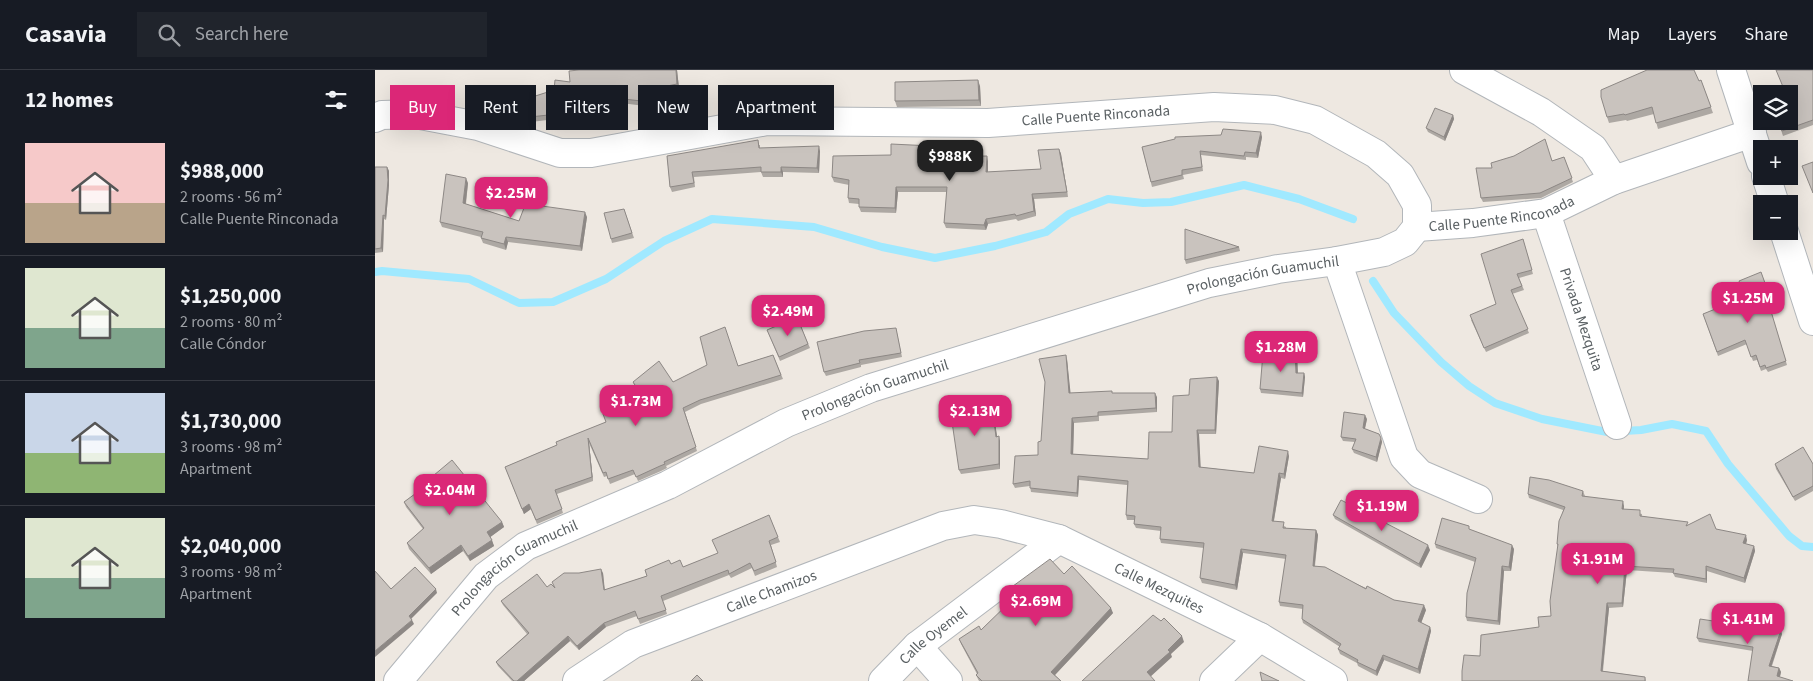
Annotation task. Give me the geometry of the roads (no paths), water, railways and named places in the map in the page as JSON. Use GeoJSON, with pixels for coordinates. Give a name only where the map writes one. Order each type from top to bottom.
{"type":"FeatureCollection","features":[{"type":"Feature","properties":{"kind":"street"},"geometry":{"type":"LineString","coordinates":[[1464,70],[1541,112],[1593,148],[1614,180]]}},
{"type":"Feature","properties":{"kind":"street"},"geometry":{"type":"LineString","coordinates":[[1731,70],[1754,140]]}},
{"type":"Feature","properties":{"kind":"street","name":"Calle Puente Rinconada"},"geometry":{"type":"LineString","coordinates":[[375,118],[382,115],[415,114],[478,126],[560,153],[591,153],[767,121],[988,123],[1214,107],[1275,110],[1315,120],[1376,154],[1401,175],[1417,205],[1417,227],[1473,223],[1546,213],[1614,180],[1752,133]]}},
{"type":"Feature","properties":{"kind":"street","name":"Privada Mezquita"},"geometry":{"type":"LineString","coordinates":[[1546,213],[1617,425]]}},
{"type":"Feature","properties":{"kind":"street","name":"Prolongación Guamuchil"},"geometry":{"type":"LineString","coordinates":[[398,681],[486,576],[526,546],[668,485],[786,423],[871,388],[1209,283],[1278,269],[1384,252],[1405,242],[1417,227]]}},
{"type":"Feature","properties":{"kind":"street"},"geometry":{"type":"LineString","coordinates":[[1787,240],[1813,321]]}},
{"type":"Feature","properties":{"kind":"street"},"geometry":{"type":"LineString","coordinates":[[1337,261],[1404,457],[1420,474],[1478,499]]}},
{"type":"Feature","properties":{"kind":"street","name":"Calle Mezquites"},"geometry":{"type":"LineString","coordinates":[[974,520],[1001,524],[1059,540],[1260,637],[1333,681]]}},
{"type":"Feature","properties":{"kind":"street","name":"Calle Chamizos"},"geometry":{"type":"LineString","coordinates":[[577,681],[633,644],[943,526],[974,520]]}},
{"type":"Feature","properties":{"kind":"street","name":"Calle Oyemel"},"geometry":{"type":"LineString","coordinates":[[883,681],[917,646],[1059,540]]}},
{"type":"Feature","properties":{"kind":"street"},"geometry":{"type":"LineString","coordinates":[[1214,681],[1260,637]]}},
{"type":"Feature","properties":{"kind":"street"},"geometry":{"type":"LineString","coordinates":[[917,646],[948,681]]}},
{"type":"Feature","properties":{"kind":"waterway"},"geometry":{"type":"LineString","coordinates":[[375,272],[382,271],[469,279],[519,303],[553,302],[606,279],[664,241],[712,219],[814,227],[882,247],[935,258],[995,246],[1046,232],[1069,214],[1108,199],[1143,203],[1171,202],[1244,185],[1299,199],[1353,219]]}},
{"type":"Feature","properties":{"kind":"waterway"},"geometry":{"type":"LineString","coordinates":[[1373,281],[1394,313],[1441,362],[1469,386],[1495,403],[1542,419],[1607,432],[1641,430],[1672,424],[1706,431],[1728,464],[1789,536],[1802,546],[1813,547]]}}]}
